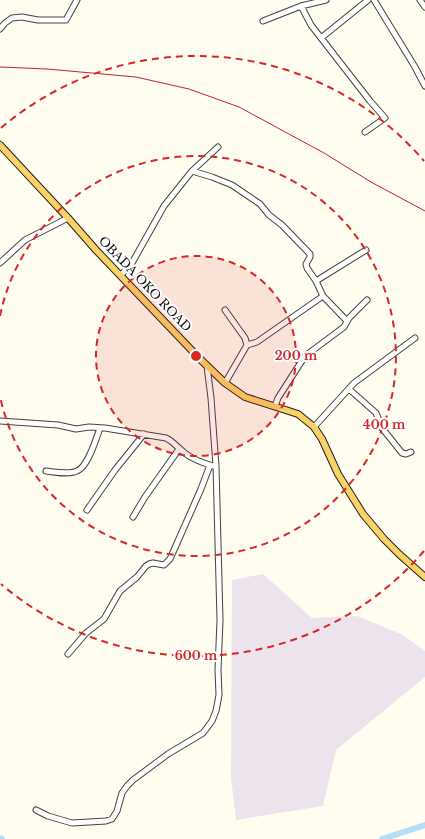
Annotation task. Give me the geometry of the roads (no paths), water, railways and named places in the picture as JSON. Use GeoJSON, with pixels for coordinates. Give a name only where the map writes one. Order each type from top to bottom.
{"type":"FeatureCollection","features":[{"type":"Feature","properties":{"kind":"main road","name":"OBADA OKO ROAD"},"geometry":{"type":"LineString","coordinates":[[0,145],[96,250],[225,383],[245,397],[298,414],[314,427],[322,439],[338,474],[363,514],[394,549],[425,577]]}},
{"type":"Feature","properties":{"kind":"street"},"geometry":{"type":"LineString","coordinates":[[0,29],[5,22],[12,18],[22,17],[38,20],[66,20],[77,0]]}},
{"type":"Feature","properties":{"kind":"street"},"geometry":{"type":"LineString","coordinates":[[263,21],[301,6],[326,0]]}},
{"type":"Feature","properties":{"kind":"street"},"geometry":{"type":"LineString","coordinates":[[321,38],[368,0]]}},
{"type":"Feature","properties":{"kind":"street"},"geometry":{"type":"LineString","coordinates":[[374,0],[425,86]]}},
{"type":"Feature","properties":{"kind":"street"},"geometry":{"type":"LineString","coordinates":[[420,0],[425,7]]}},
{"type":"Feature","properties":{"kind":"street"},"geometry":{"type":"LineString","coordinates":[[301,6],[311,25],[385,118],[365,132]]}},
{"type":"Feature","properties":{"kind":"street"},"geometry":{"type":"LineString","coordinates":[[121,275],[132,263],[164,206],[192,171],[218,147]]}},
{"type":"Feature","properties":{"kind":"street"},"geometry":{"type":"LineString","coordinates":[[192,171],[232,185],[260,204],[269,215],[282,225],[310,254],[306,262],[306,266],[316,281],[323,296],[347,321]]}},
{"type":"Feature","properties":{"kind":"street"},"geometry":{"type":"LineString","coordinates":[[0,263],[25,240],[68,218]]}},
{"type":"Feature","properties":{"kind":"street"},"geometry":{"type":"LineString","coordinates":[[316,281],[366,250]]}},
{"type":"Feature","properties":{"kind":"street"},"geometry":{"type":"LineString","coordinates":[[225,383],[247,345],[258,342],[323,296]]}},
{"type":"Feature","properties":{"kind":"street"},"geometry":{"type":"LineString","coordinates":[[275,406],[278,398],[305,356],[344,327],[347,321],[367,300]]}},
{"type":"Feature","properties":{"kind":"street"},"geometry":{"type":"LineString","coordinates":[[225,310],[245,338],[247,345]]}},
{"type":"Feature","properties":{"kind":"street"},"geometry":{"type":"LineString","coordinates":[[314,427],[354,383],[415,338]]}},
{"type":"Feature","properties":{"kind":"street"},"geometry":{"type":"LineString","coordinates":[[36,810],[48,816],[72,823],[106,821],[112,819],[117,811],[122,793],[133,780],[168,754],[203,733],[212,721],[216,711],[220,695],[218,670],[220,620],[211,398],[207,366]]}},
{"type":"Feature","properties":{"kind":"street"},"geometry":{"type":"LineString","coordinates":[[349,389],[376,413],[382,428],[402,453],[406,454],[411,452]]}},
{"type":"Feature","properties":{"kind":"street"},"geometry":{"type":"LineString","coordinates":[[0,421],[52,425],[76,429],[89,427],[100,428],[166,438],[174,442],[179,449],[195,460],[213,466]]}},
{"type":"Feature","properties":{"kind":"street"},"geometry":{"type":"LineString","coordinates":[[46,471],[78,471],[86,462],[100,428]]}},
{"type":"Feature","properties":{"kind":"street"},"geometry":{"type":"LineString","coordinates":[[87,510],[115,470],[144,434]]}},
{"type":"Feature","properties":{"kind":"street"},"geometry":{"type":"LineString","coordinates":[[133,517],[145,497],[179,449]]}},
{"type":"Feature","properties":{"kind":"street"},"geometry":{"type":"LineString","coordinates":[[68,654],[86,633],[104,619],[120,590],[137,577],[149,564],[153,563],[164,565],[170,559],[201,489],[213,466]]}},
{"type":"Feature","properties":{"kind":"waterway"},"geometry":{"type":"LineString","coordinates":[[382,839],[425,825]]}},
{"type":"Feature","properties":{"kind":"railway"},"geometry":{"type":"LineString","coordinates":[[0,67],[47,69],[136,77],[189,89],[239,107],[324,153],[371,182],[425,211]]}}]}
